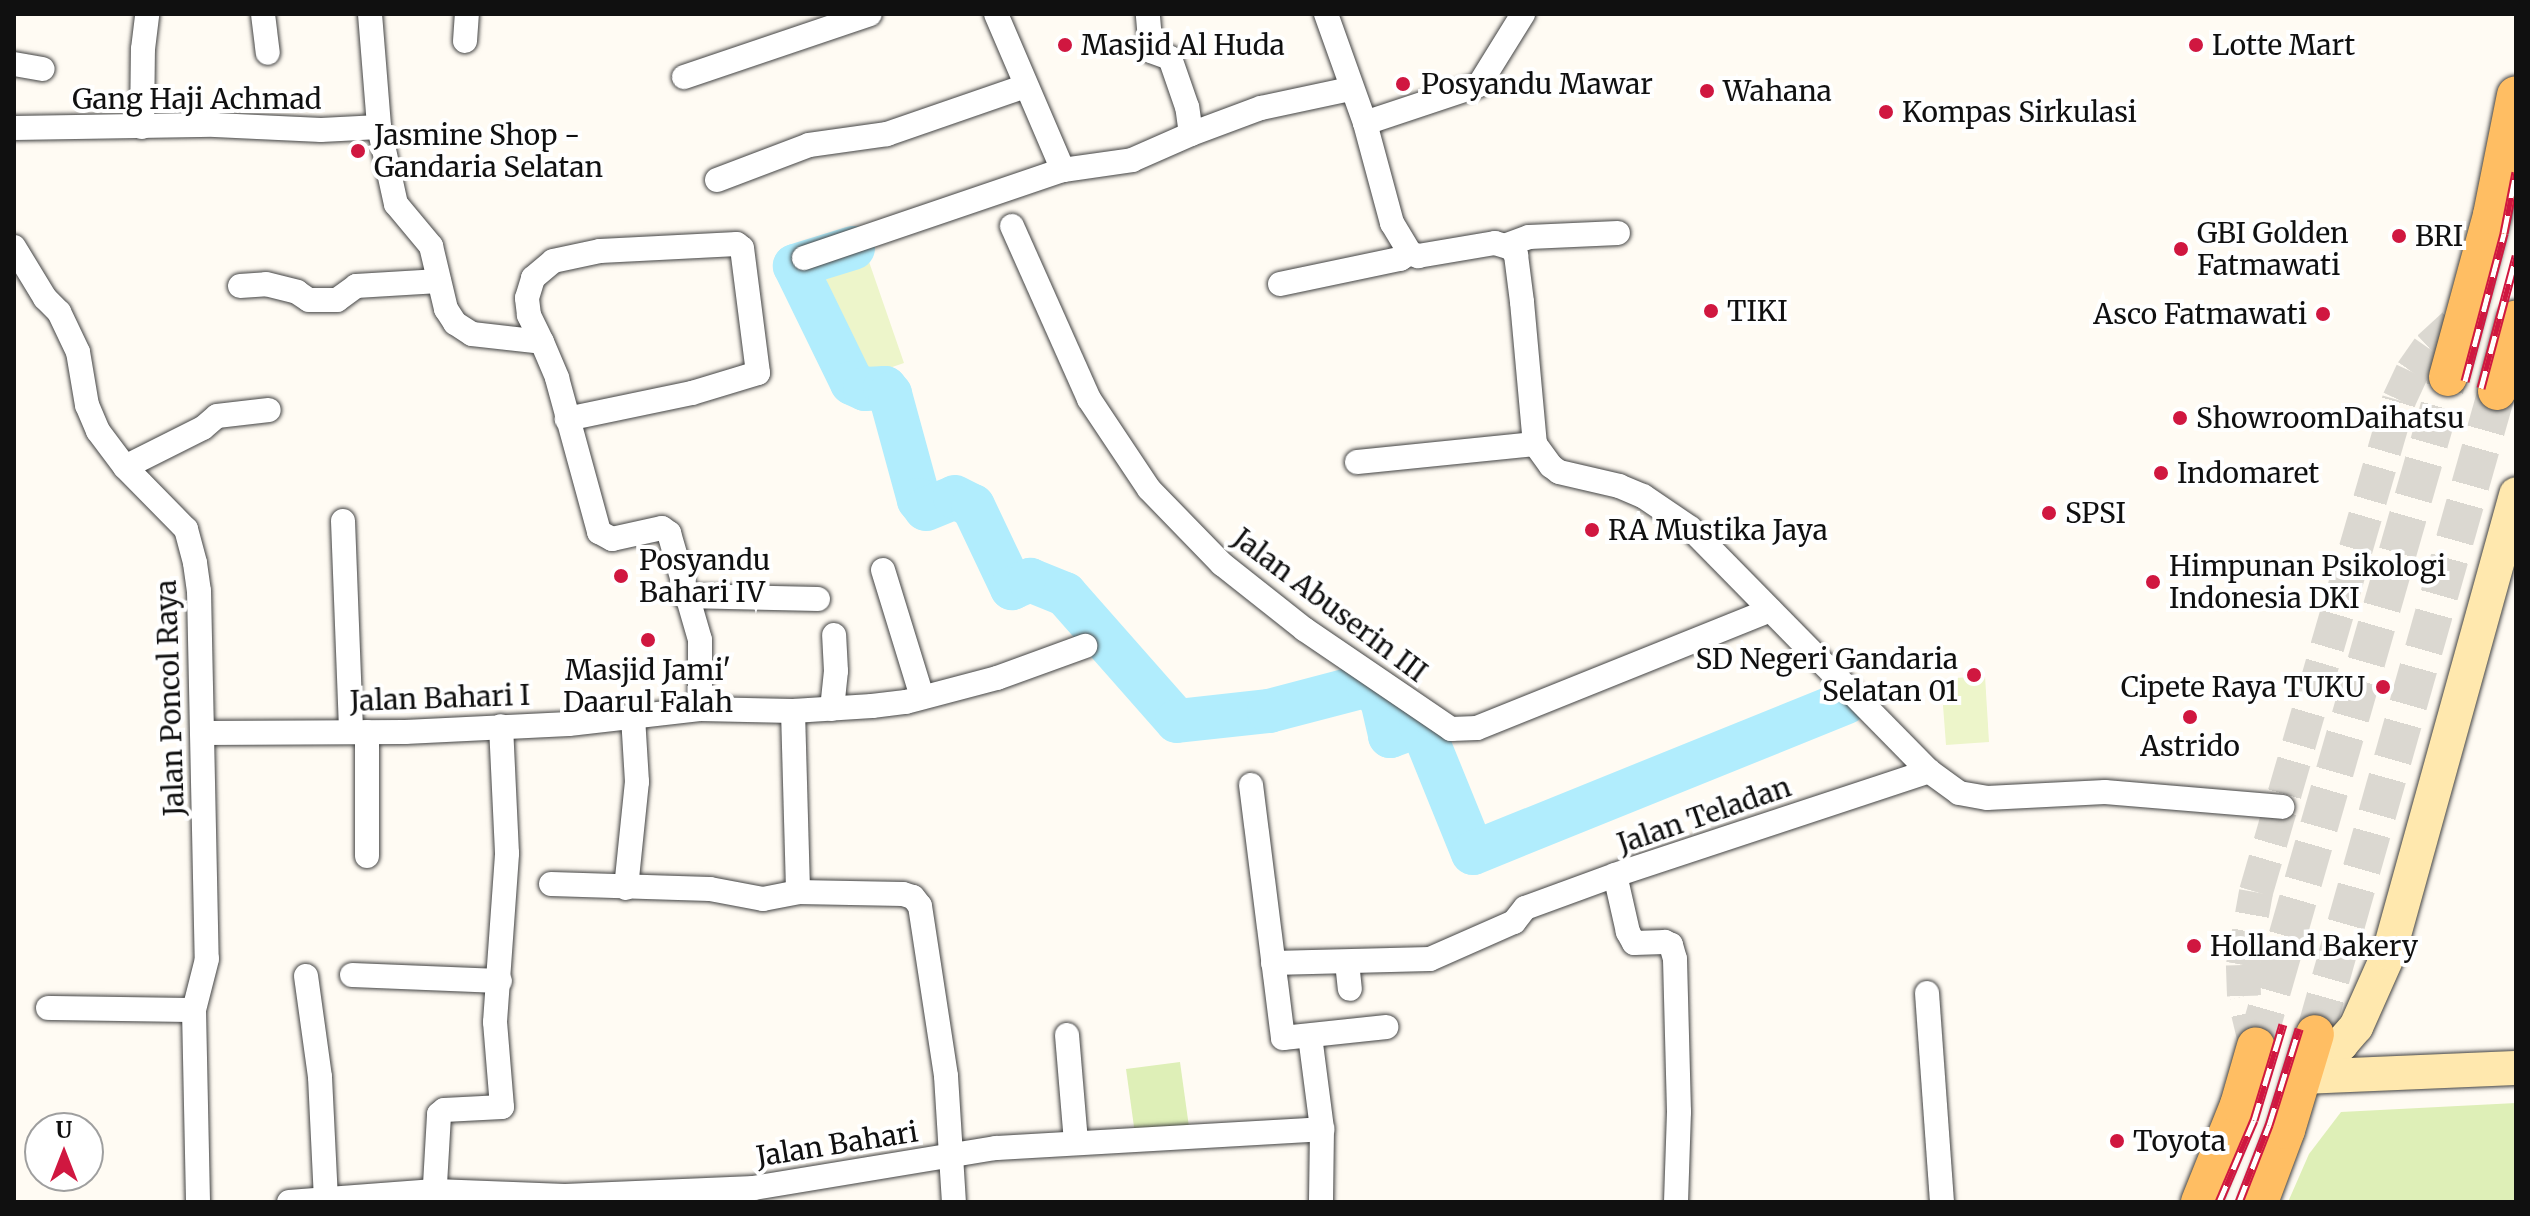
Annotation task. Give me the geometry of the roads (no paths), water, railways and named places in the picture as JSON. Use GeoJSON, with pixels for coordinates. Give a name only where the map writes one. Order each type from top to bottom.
{"type":"FeatureCollection","features":[{"type":"Feature","properties":{"kind":"main road"},"geometry":{"type":"LineString","coordinates":[[2448,377],[2510,164],[2516,95]]}},
{"type":"Feature","properties":{"kind":"main road"},"geometry":{"type":"LineString","coordinates":[[2497,391],[2515,325]]}},
{"type":"Feature","properties":{"kind":"main road"},"geometry":{"type":"LineString","coordinates":[[2200,1202],[2239,1105],[2256,1046]]}},
{"type":"Feature","properties":{"kind":"main road"},"geometry":{"type":"LineString","coordinates":[[2259,1202],[2308,1057]]}},
{"type":"Feature","properties":{"kind":"street"},"geometry":{"type":"LineString","coordinates":[[142,127],[143,49],[147,14]]}},
{"type":"Feature","properties":{"kind":"street"},"geometry":{"type":"LineString","coordinates":[[263,14],[268,53]]}},
{"type":"Feature","properties":{"kind":"street"},"geometry":{"type":"LineString","coordinates":[[370,14],[379,127],[396,204],[431,246],[446,309],[463,330],[472,334],[542,342]]}},
{"type":"Feature","properties":{"kind":"street"},"geometry":{"type":"LineString","coordinates":[[465,41],[467,14]]}},
{"type":"Feature","properties":{"kind":"street"},"geometry":{"type":"LineString","coordinates":[[684,77],[870,14]]}},
{"type":"Feature","properties":{"kind":"street"},"geometry":{"type":"LineString","coordinates":[[996,14],[1026,86],[1070,168]]}},
{"type":"Feature","properties":{"kind":"street"},"geometry":{"type":"LineString","coordinates":[[1148,14],[1151,51],[1170,58],[1187,107],[1191,134]]}},
{"type":"Feature","properties":{"kind":"street"},"geometry":{"type":"LineString","coordinates":[[1326,14],[1350,89],[1365,123],[1392,223],[1410,253],[1418,256],[1495,243],[1507,245],[1529,237],[1618,233]]}},
{"type":"Feature","properties":{"kind":"street"},"geometry":{"type":"LineString","coordinates":[[1365,123],[1479,85],[1523,14]]}},
{"type":"Feature","properties":{"kind":"street"},"geometry":{"type":"LineString","coordinates":[[14,64],[43,69]]}},
{"type":"Feature","properties":{"kind":"street"},"geometry":{"type":"LineString","coordinates":[[717,180],[809,145],[887,134],[1026,86]]}},
{"type":"Feature","properties":{"kind":"street"},"geometry":{"type":"LineString","coordinates":[[804,258],[1070,168],[1132,160],[1261,108],[1350,89]]}},
{"type":"Feature","properties":{"kind":"street","name":"Gang Haji Achmad"},"geometry":{"type":"LineString","coordinates":[[14,128],[215,125],[321,130],[379,127]]}},
{"type":"Feature","properties":{"kind":"street","name":"Jalan Abuserin III"},"geometry":{"type":"LineString","coordinates":[[1012,226],[1089,399],[1123,453],[1158,499],[1222,564],[1292,620],[1451,729],[1477,728],[1770,610]]}},
{"type":"Feature","properties":{"kind":"street"},"geometry":{"type":"LineString","coordinates":[[567,419],[692,393],[758,373],[742,248],[737,244],[600,251],[553,261],[533,278],[527,298],[529,315],[557,378],[567,419],[599,532],[612,539],[665,529],[702,652],[700,709]]}},
{"type":"Feature","properties":{"kind":"street"},"geometry":{"type":"LineString","coordinates":[[1507,245],[1516,255],[1535,444],[1559,472],[1619,486],[1665,509],[1690,528],[1929,771],[1959,793],[1971,797],[2105,792],[2282,807]]}},
{"type":"Feature","properties":{"kind":"street","name":"Jalan Poncol Raya"},"geometry":{"type":"LineString","coordinates":[[14,247],[68,330],[78,352],[87,405],[109,448],[180,522],[190,539],[199,591],[207,959],[194,1010],[198,1202]]}},
{"type":"Feature","properties":{"kind":"street"},"geometry":{"type":"LineString","coordinates":[[1280,284],[1400,259],[1410,253]]}},
{"type":"Feature","properties":{"kind":"street"},"geometry":{"type":"LineString","coordinates":[[240,286],[266,284],[297,292],[309,300],[337,300],[356,286],[439,281]]}},
{"type":"Feature","properties":{"kind":"street"},"geometry":{"type":"LineString","coordinates":[[125,467],[203,428],[217,416],[269,410]]}},
{"type":"Feature","properties":{"kind":"street"},"geometry":{"type":"LineString","coordinates":[[1357,462],[1535,444]]}},
{"type":"Feature","properties":{"kind":"street"},"geometry":{"type":"LineString","coordinates":[[2308,1057],[2341,1044],[2356,1027],[2389,953],[2510,537],[2516,494]]}},
{"type":"Feature","properties":{"kind":"street"},"geometry":{"type":"LineString","coordinates":[[343,521],[367,856]]}},
{"type":"Feature","properties":{"kind":"street"},"geometry":{"type":"LineString","coordinates":[[883,570],[922,697]]}},
{"type":"Feature","properties":{"kind":"street"},"geometry":{"type":"LineString","coordinates":[[684,596],[818,599]]}},
{"type":"Feature","properties":{"kind":"street"},"geometry":{"type":"LineString","coordinates":[[832,709],[836,671],[834,635]]}},
{"type":"Feature","properties":{"kind":"street","name":"Jalan Bahari I"},"geometry":{"type":"LineString","coordinates":[[202,733],[359,732],[501,726],[700,709],[793,711],[906,702],[997,678],[1085,646]]}},
{"type":"Feature","properties":{"kind":"street"},"geometry":{"type":"LineString","coordinates":[[793,711],[798,892]]}},
{"type":"Feature","properties":{"kind":"street"},"geometry":{"type":"LineString","coordinates":[[626,888],[637,782],[633,717]]}},
{"type":"Feature","properties":{"kind":"street"},"geometry":{"type":"LineString","coordinates":[[434,1196],[439,1114],[444,1110],[502,1107],[495,1022],[507,853],[501,726]]}},
{"type":"Feature","properties":{"kind":"street","name":"Jalan Teladan"},"geometry":{"type":"LineString","coordinates":[[1676,1202],[1679,1112],[1675,959],[1671,945],[1665,942],[1634,943],[1628,932],[1615,875],[1929,771]]}},
{"type":"Feature","properties":{"kind":"street"},"geometry":{"type":"LineString","coordinates":[[1251,785],[1283,1038],[1386,1027]]}},
{"type":"Feature","properties":{"kind":"street"},"geometry":{"type":"LineString","coordinates":[[1273,963],[1430,959],[1514,922],[1525,908],[1615,875]]}},
{"type":"Feature","properties":{"kind":"street"},"geometry":{"type":"LineString","coordinates":[[551,884],[710,889],[763,899],[798,892],[903,894],[913,897],[920,906],[946,1076],[954,1202]]}},
{"type":"Feature","properties":{"kind":"street"},"geometry":{"type":"LineString","coordinates":[[1347,962],[1350,989]]}},
{"type":"Feature","properties":{"kind":"street"},"geometry":{"type":"LineString","coordinates":[[352,975],[500,981]]}},
{"type":"Feature","properties":{"kind":"street"},"geometry":{"type":"LineString","coordinates":[[306,976],[336,1200]]}},
{"type":"Feature","properties":{"kind":"street"},"geometry":{"type":"LineString","coordinates":[[1927,993],[1942,1202]]}},
{"type":"Feature","properties":{"kind":"street"},"geometry":{"type":"LineString","coordinates":[[48,1008],[194,1010]]}},
{"type":"Feature","properties":{"kind":"street"},"geometry":{"type":"LineString","coordinates":[[1067,1035],[1076,1142]]}},
{"type":"Feature","properties":{"kind":"street"},"geometry":{"type":"LineString","coordinates":[[1310,1036],[1322,1129],[1321,1202]]}},
{"type":"Feature","properties":{"kind":"street"},"geometry":{"type":"LineString","coordinates":[[2308,1057],[2516,1068]]}},
{"type":"Feature","properties":{"kind":"street","name":"Jalan Bahari"},"geometry":{"type":"LineString","coordinates":[[289,1202],[434,1196],[754,1195],[952,1156],[1076,1142],[1322,1129]]}},
{"type":"Feature","properties":{"kind":"waterway"},"geometry":{"type":"LineString","coordinates":[[853,248],[795,266],[852,383],[865,389],[885,388],[890,394],[919,500],[926,509],[955,497],[973,506],[1012,588],[1030,580],[1065,594],[1177,721],[1269,711],[1368,685],[1382,700],[1390,736],[1421,725],[1473,853],[1846,702]]}},
{"type":"Feature","properties":{"kind":"tunnel"},"geometry":{"type":"LineString","coordinates":[[2256,1046],[2244,996],[2243,965],[2256,892],[2399,400],[2412,372],[2429,348],[2466,314]]}},
{"type":"Feature","properties":{"kind":"tunnel"},"geometry":{"type":"LineString","coordinates":[[2256,1046],[2448,377]]}},
{"type":"Feature","properties":{"kind":"tunnel"},"geometry":{"type":"LineString","coordinates":[[2315,1034],[2497,391]]}},
{"type":"Feature","properties":{"kind":"railway"},"geometry":{"type":"LineString","coordinates":[[2465,381],[2504,233],[2516,172]]}},
{"type":"Feature","properties":{"kind":"railway"},"geometry":{"type":"LineString","coordinates":[[2481,388],[2516,256]]}},
{"type":"Feature","properties":{"kind":"railway"},"geometry":{"type":"LineString","coordinates":[[2219,1202],[2254,1120],[2283,1024]]}},
{"type":"Feature","properties":{"kind":"railway"},"geometry":{"type":"LineString","coordinates":[[2239,1202],[2269,1125],[2299,1029]]}},
{"type":"Feature","properties":{"kind":"place","name":"Masjid Al Huda"},"geometry":{"type":"Point","coordinates":[1065,45]}},
{"type":"Feature","properties":{"kind":"place","name":"Lotte Mart"},"geometry":{"type":"Point","coordinates":[2196,45]}},
{"type":"Feature","properties":{"kind":"place","name":"Posyandu Mawar"},"geometry":{"type":"Point","coordinates":[1403,84]}},
{"type":"Feature","properties":{"kind":"place","name":"Wahana"},"geometry":{"type":"Point","coordinates":[1707,91]}},
{"type":"Feature","properties":{"kind":"place","name":"Kompas Sirkulasi"},"geometry":{"type":"Point","coordinates":[1886,112]}},
{"type":"Feature","properties":{"kind":"place","name":"Jasmine Shop - Gandaria Selatan"},"geometry":{"type":"Point","coordinates":[358,151]}},
{"type":"Feature","properties":{"kind":"place","name":"BRI"},"geometry":{"type":"Point","coordinates":[2399,236]}},
{"type":"Feature","properties":{"kind":"place","name":"GBI Golden Fatmawati"},"geometry":{"type":"Point","coordinates":[2181,249]}},
{"type":"Feature","properties":{"kind":"place","name":"TIKI"},"geometry":{"type":"Point","coordinates":[1711,311]}},
{"type":"Feature","properties":{"kind":"place","name":"Asco Fatmawati"},"geometry":{"type":"Point","coordinates":[2323,314]}},
{"type":"Feature","properties":{"kind":"place","name":"ShowroomDaihatsu"},"geometry":{"type":"Point","coordinates":[2180,418]}},
{"type":"Feature","properties":{"kind":"place","name":"Indomaret"},"geometry":{"type":"Point","coordinates":[2161,473]}},
{"type":"Feature","properties":{"kind":"place","name":"SPSI"},"geometry":{"type":"Point","coordinates":[2049,513]}},
{"type":"Feature","properties":{"kind":"place","name":"RA Mustika Jaya"},"geometry":{"type":"Point","coordinates":[1592,530]}},
{"type":"Feature","properties":{"kind":"place","name":"Posyandu Bahari IV"},"geometry":{"type":"Point","coordinates":[621,576]}},
{"type":"Feature","properties":{"kind":"place","name":"Himpunan Psikologi Indonesia DKI"},"geometry":{"type":"Point","coordinates":[2153,582]}},
{"type":"Feature","properties":{"kind":"place","name":"Masjid Jami' Daarul Falah"},"geometry":{"type":"Point","coordinates":[648,640]}},
{"type":"Feature","properties":{"kind":"place","name":"SD Negeri Gandaria Selatan 01"},"geometry":{"type":"Point","coordinates":[1974,675]}},
{"type":"Feature","properties":{"kind":"place","name":"Cipete Raya TUKU"},"geometry":{"type":"Point","coordinates":[2383,687]}},
{"type":"Feature","properties":{"kind":"place","name":"Astrido"},"geometry":{"type":"Point","coordinates":[2190,717]}},
{"type":"Feature","properties":{"kind":"place","name":"Holland Bakery"},"geometry":{"type":"Point","coordinates":[2194,946]}},
{"type":"Feature","properties":{"kind":"place","name":"Toyota"},"geometry":{"type":"Point","coordinates":[2117,1141]}}]}
